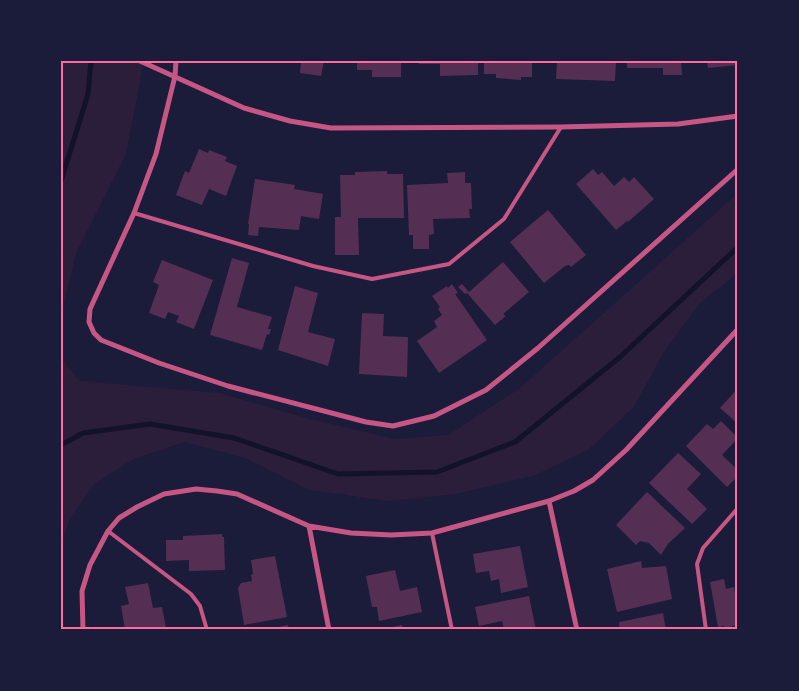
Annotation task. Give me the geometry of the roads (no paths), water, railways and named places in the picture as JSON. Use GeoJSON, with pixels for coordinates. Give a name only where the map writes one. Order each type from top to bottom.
{"type":"FeatureCollection","features":[{"type":"Feature","properties":{"kind":"street"},"geometry":{"type":"LineString","coordinates":[[140,61],[244,108],[290,121],[331,128],[561,127],[678,124],[738,116]]}},
{"type":"Feature","properties":{"kind":"street"},"geometry":{"type":"LineString","coordinates":[[176,61],[175,76],[156,154],[134,213],[90,309],[89,322],[94,333],[102,340],[159,363],[228,386],[366,422],[393,426],[434,416],[486,390],[538,348],[738,168]]}},
{"type":"Feature","properties":{"kind":"street"},"geometry":{"type":"LineString","coordinates":[[83,630],[82,591],[90,565],[108,531],[120,518],[136,506],[164,494],[196,489],[237,494],[310,526],[351,533],[391,535],[432,533],[549,501],[574,491],[593,480],[607,468],[738,329]]}},
{"type":"Feature","properties":{"kind":"street"},"geometry":{"type":"LineString","coordinates":[[549,501],[577,630]]}},
{"type":"Feature","properties":{"kind":"street"},"geometry":{"type":"LineString","coordinates":[[310,526],[329,630]]}},
{"type":"Feature","properties":{"kind":"lane"},"geometry":{"type":"LineString","coordinates":[[134,213],[313,266],[372,279],[449,264],[504,219],[561,127]]}},
{"type":"Feature","properties":{"kind":"lane"},"geometry":{"type":"LineString","coordinates":[[706,630],[697,564],[703,548],[738,508]]}},
{"type":"Feature","properties":{"kind":"lane"},"geometry":{"type":"LineString","coordinates":[[108,531],[191,594],[200,606],[206,630]]}},
{"type":"Feature","properties":{"kind":"lane"},"geometry":{"type":"LineString","coordinates":[[432,533],[452,630]]}},
{"type":"Feature","properties":{"kind":"waterway"},"geometry":{"type":"LineString","coordinates":[[61,181],[88,94],[91,61]]}},
{"type":"Feature","properties":{"kind":"waterway"},"geometry":{"type":"LineString","coordinates":[[61,445],[83,433],[150,424],[234,438],[338,474],[437,472],[515,442],[620,357],[738,247]]}}]}
